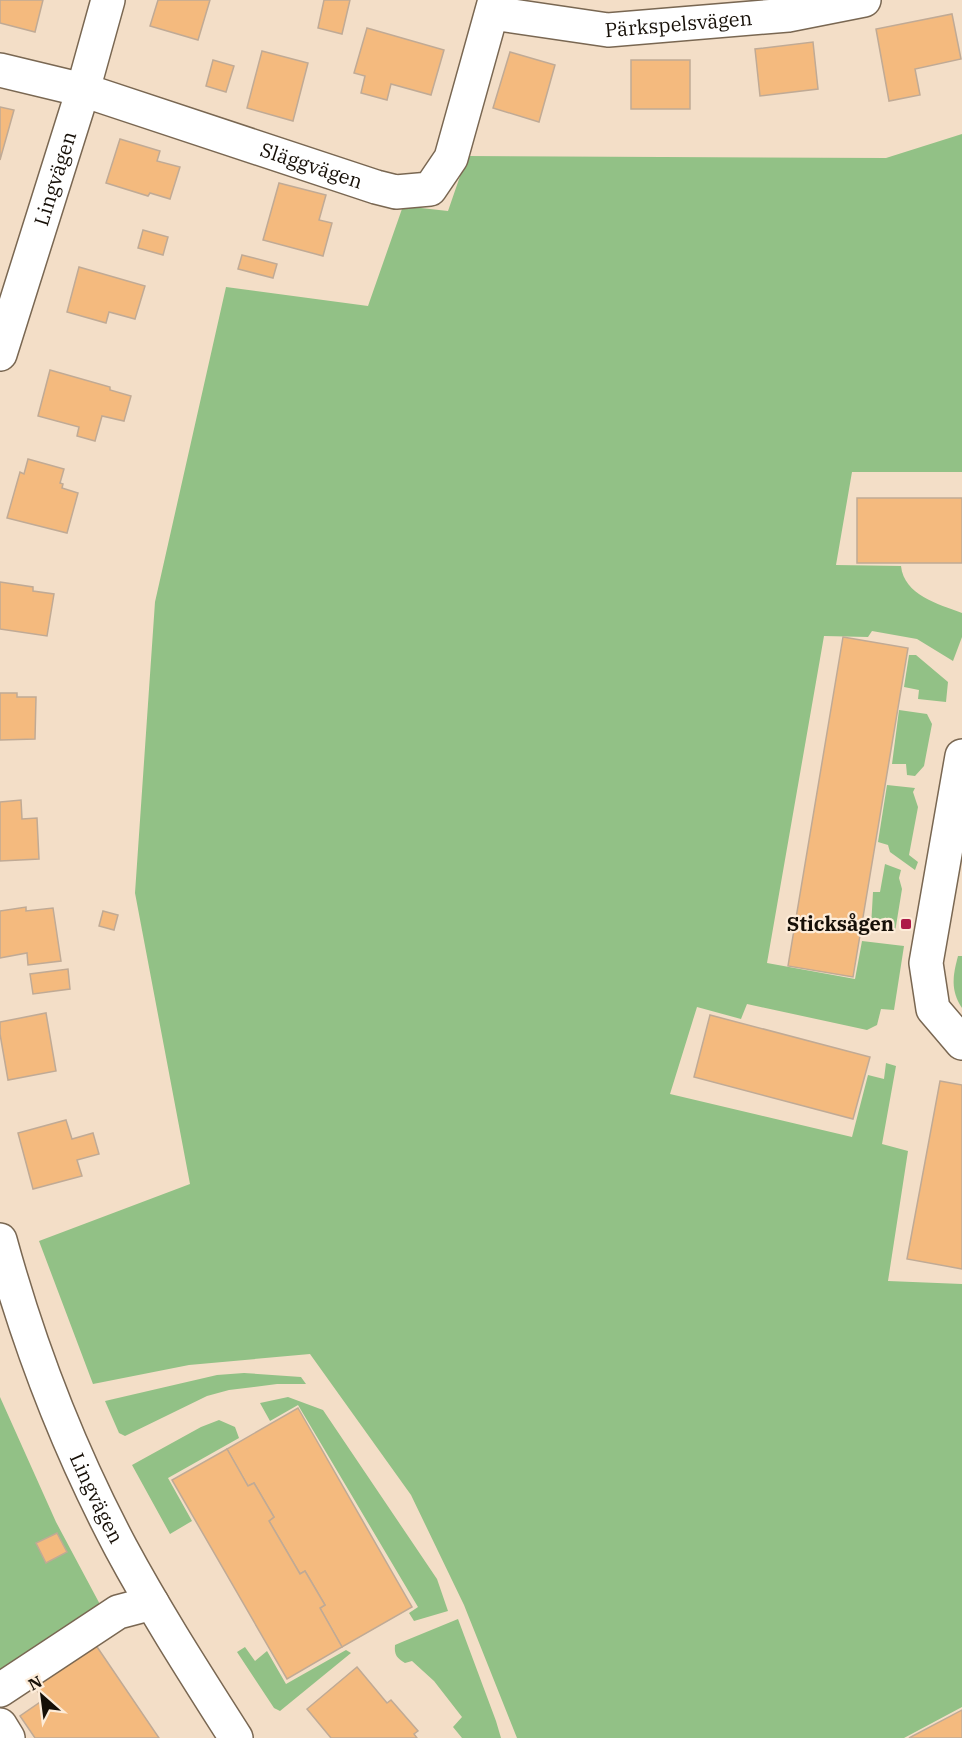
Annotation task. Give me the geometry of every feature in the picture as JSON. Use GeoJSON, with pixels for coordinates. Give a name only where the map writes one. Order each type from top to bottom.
{"type":"FeatureCollection","features":[{"type":"Feature","properties":{"kind":"street","name":"Lingvägen"},"geometry":{"type":"LineString","coordinates":[[0,354],[83,90],[108,0]]}},
{"type":"Feature","properties":{"kind":"street","name":"Pärkspelsvägen"},"geometry":{"type":"LineString","coordinates":[[494,6],[608,30],[788,15],[864,0]]}},
{"type":"Feature","properties":{"kind":"street","name":"Släggvägen"},"geometry":{"type":"LineString","coordinates":[[0,70],[83,90],[376,187],[396,192],[430,189],[451,158],[494,6]]}},
{"type":"Feature","properties":{"kind":"street"},"geometry":{"type":"LineString","coordinates":[[962,756],[926,963],[933,1009],[962,1043]]}},
{"type":"Feature","properties":{"kind":"street","name":"Lingvägen"},"geometry":{"type":"LineString","coordinates":[[0,1240],[40,1369],[64,1428],[121,1548],[152,1603],[236,1738]]}},
{"type":"Feature","properties":{"kind":"street"},"geometry":{"type":"LineString","coordinates":[[0,1690],[118,1612],[152,1603]]}},
{"type":"Feature","properties":{"kind":"street"},"geometry":{"type":"LineString","coordinates":[[0,1725],[8,1738]]}},
{"type":"Feature","properties":{"kind":"green space"},"geometry":{"type":"Polygon","coordinates":[[[962,134],[962,472],[852,472],[836,565],[901,566],[903,576],[915,591],[933,602],[962,613],[962,637],[953,661],[917,639],[872,631],[868,637],[824,636],[767,963],[855,979],[862,941],[904,946],[894,1010],[881,1009],[877,1025],[867,1030],[747,1004],[741,1019],[697,1007],[670,1094],[852,1137],[868,1075],[884,1079],[886,1063],[896,1066],[882,1144],[908,1151],[888,1281],[962,1284],[962,1707],[904,1738],[517,1738],[464,1605],[411,1495],[310,1354],[189,1365],[93,1384],[39,1241],[190,1184],[135,893],[155,602],[226,287],[368,306],[403,206],[448,211],[467,156],[886,158],[962,134]]]}},
{"type":"Feature","properties":{"kind":"green space"},"geometry":{"type":"Polygon","coordinates":[[[909,655],[916,655],[948,682],[946,702],[918,699],[919,690],[904,687],[909,655]]]}},
{"type":"Feature","properties":{"kind":"green space"},"geometry":{"type":"Polygon","coordinates":[[[899,710],[927,714],[932,724],[924,766],[915,776],[907,775],[906,764],[892,764],[899,710]]]}},
{"type":"Feature","properties":{"kind":"green space"},"geometry":{"type":"Polygon","coordinates":[[[887,785],[915,788],[913,792],[918,807],[909,855],[918,862],[915,870],[890,852],[888,845],[878,842],[887,785]]]}},
{"type":"Feature","properties":{"kind":"green space"},"geometry":{"type":"Polygon","coordinates":[[[885,864],[901,870],[899,878],[902,889],[895,932],[871,927],[873,892],[880,892],[885,864]]]}},
{"type":"Feature","properties":{"kind":"green space"},"geometry":{"type":"Polygon","coordinates":[[[958,956],[962,956],[962,1008],[954,989],[958,956]]]}},
{"type":"Feature","properties":{"kind":"green space"},"geometry":{"type":"Polygon","coordinates":[[[244,1373],[301,1377],[306,1384],[277,1384],[229,1390],[207,1396],[125,1436],[119,1433],[105,1401],[217,1375],[244,1373]]]}},
{"type":"Feature","properties":{"kind":"green space"},"geometry":{"type":"Polygon","coordinates":[[[0,1397],[56,1522],[103,1610],[0,1670],[0,1397]]]}},
{"type":"Feature","properties":{"kind":"green space"},"geometry":{"type":"Polygon","coordinates":[[[288,1397],[323,1410],[437,1579],[448,1611],[414,1621],[409,1613],[418,1607],[298,1405],[270,1421],[260,1403],[288,1397]]]}},
{"type":"Feature","properties":{"kind":"green space"},"geometry":{"type":"Polygon","coordinates":[[[219,1420],[235,1427],[239,1438],[168,1478],[192,1521],[170,1534],[132,1465],[201,1427],[219,1420]]]}},
{"type":"Feature","properties":{"kind":"green space"},"geometry":{"type":"Polygon","coordinates":[[[458,1619],[501,1738],[462,1738],[453,1727],[462,1717],[434,1681],[412,1661],[405,1663],[396,1654],[395,1645],[458,1619]]]}},
{"type":"Feature","properties":{"kind":"green space"},"geometry":{"type":"Polygon","coordinates":[[[245,1647],[255,1661],[267,1651],[286,1684],[346,1650],[351,1653],[280,1711],[274,1708],[237,1652],[245,1647]]]}},
{"type":"Feature","properties":{"kind":"building"},"geometry":{"type":"Polygon","coordinates":[[[0,0],[43,0],[35,32],[0,23],[0,0]]]}},
{"type":"Feature","properties":{"kind":"building"},"geometry":{"type":"Polygon","coordinates":[[[158,0],[210,0],[198,40],[150,26],[158,0]]]}},
{"type":"Feature","properties":{"kind":"building"},"geometry":{"type":"Polygon","coordinates":[[[324,0],[350,0],[342,34],[318,28],[324,0]]]}},
{"type":"Feature","properties":{"kind":"building"},"geometry":{"type":"Polygon","coordinates":[[[952,14],[961,59],[915,69],[920,95],[889,101],[876,29],[952,14]]]}},
{"type":"Feature","properties":{"kind":"building"},"geometry":{"type":"Polygon","coordinates":[[[367,28],[444,50],[431,95],[391,84],[387,100],[361,93],[365,76],[354,73],[367,28]]]}},
{"type":"Feature","properties":{"kind":"building"},"geometry":{"type":"Polygon","coordinates":[[[813,42],[818,89],[760,96],[755,49],[813,42]]]}},
{"type":"Feature","properties":{"kind":"building"},"geometry":{"type":"Polygon","coordinates":[[[262,51],[308,63],[293,121],[247,108],[262,51]]]}},
{"type":"Feature","properties":{"kind":"building"},"geometry":{"type":"Polygon","coordinates":[[[510,52],[555,65],[539,122],[493,108],[510,52]]]}},
{"type":"Feature","properties":{"kind":"building"},"geometry":{"type":"Polygon","coordinates":[[[213,60],[234,66],[226,92],[206,86],[213,60]]]}},
{"type":"Feature","properties":{"kind":"building"},"geometry":{"type":"Polygon","coordinates":[[[631,60],[690,60],[690,109],[631,109],[631,60]]]}},
{"type":"Feature","properties":{"kind":"building"},"geometry":{"type":"Polygon","coordinates":[[[0,107],[14,110],[0,160],[0,107]]]}},
{"type":"Feature","properties":{"kind":"building"},"geometry":{"type":"Polygon","coordinates":[[[120,139],[160,151],[157,161],[180,167],[170,199],[150,193],[148,196],[106,183],[120,139]]]}},
{"type":"Feature","properties":{"kind":"building"},"geometry":{"type":"Polygon","coordinates":[[[279,183],[326,195],[319,220],[332,223],[323,256],[263,240],[279,183]]]}},
{"type":"Feature","properties":{"kind":"building"},"geometry":{"type":"Polygon","coordinates":[[[143,230],[168,237],[163,255],[138,248],[143,230]]]}},
{"type":"Feature","properties":{"kind":"building"},"geometry":{"type":"Polygon","coordinates":[[[242,255],[277,264],[273,278],[238,269],[242,255]]]}},
{"type":"Feature","properties":{"kind":"building"},"geometry":{"type":"Polygon","coordinates":[[[79,267],[145,286],[135,319],[109,312],[106,323],[67,312],[79,267]]]}},
{"type":"Feature","properties":{"kind":"building"},"geometry":{"type":"Polygon","coordinates":[[[50,370],[110,387],[110,390],[131,396],[124,421],[102,416],[95,441],[77,436],[79,427],[38,416],[50,370]]]}},
{"type":"Feature","properties":{"kind":"building"},"geometry":{"type":"Polygon","coordinates":[[[28,459],[64,469],[60,483],[63,484],[62,488],[78,493],[67,533],[7,518],[20,472],[24,474],[28,459]]]}},
{"type":"Feature","properties":{"kind":"building"},"geometry":{"type":"Polygon","coordinates":[[[857,498],[962,498],[962,563],[857,563],[857,498]]]}},
{"type":"Feature","properties":{"kind":"building"},"geometry":{"type":"Polygon","coordinates":[[[0,582],[33,587],[33,591],[54,594],[47,636],[0,629],[0,582]]]}},
{"type":"Feature","properties":{"kind":"building"},"geometry":{"type":"Polygon","coordinates":[[[843,637],[908,648],[853,977],[788,966],[843,637]]]}},
{"type":"Feature","properties":{"kind":"building"},"geometry":{"type":"Polygon","coordinates":[[[0,693],[17,693],[17,697],[36,697],[35,739],[0,740],[0,693]]]}},
{"type":"Feature","properties":{"kind":"building"},"geometry":{"type":"Polygon","coordinates":[[[21,800],[22,819],[37,818],[39,859],[0,861],[0,802],[21,800]]]}},
{"type":"Feature","properties":{"kind":"building"},"geometry":{"type":"Polygon","coordinates":[[[26,907],[26,911],[53,908],[61,961],[28,965],[27,953],[0,958],[0,911],[26,907]]]}},
{"type":"Feature","properties":{"kind":"building"},"geometry":{"type":"Polygon","coordinates":[[[103,911],[118,915],[114,930],[99,926],[103,911]]]}},
{"type":"Feature","properties":{"kind":"building"},"geometry":{"type":"Polygon","coordinates":[[[68,969],[70,989],[33,994],[30,974],[68,969]]]}},
{"type":"Feature","properties":{"kind":"building"},"geometry":{"type":"Polygon","coordinates":[[[46,1013],[56,1071],[8,1080],[0,1022],[46,1013]]]}},
{"type":"Feature","properties":{"kind":"building"},"geometry":{"type":"Polygon","coordinates":[[[710,1015],[870,1057],[853,1119],[694,1077],[710,1015]]]}},
{"type":"Feature","properties":{"kind":"building"},"geometry":{"type":"Polygon","coordinates":[[[940,1081],[962,1085],[962,1269],[907,1259],[940,1081]]]}},
{"type":"Feature","properties":{"kind":"building"},"geometry":{"type":"Polygon","coordinates":[[[66,1120],[72,1139],[93,1133],[99,1154],[77,1160],[82,1176],[33,1189],[18,1133],[66,1120]]]}},
{"type":"Feature","properties":{"kind":"building"},"geometry":{"type":"Polygon","coordinates":[[[298,1408],[412,1607],[342,1647],[320,1608],[325,1605],[305,1571],[300,1574],[269,1521],[274,1517],[254,1483],[248,1486],[227,1449],[298,1408]]]}},
{"type":"Feature","properties":{"kind":"building"},"geometry":{"type":"Polygon","coordinates":[[[227,1449],[248,1486],[254,1483],[274,1517],[269,1521],[300,1574],[305,1571],[325,1605],[320,1608],[342,1647],[287,1679],[172,1480],[227,1449]]]}},
{"type":"Feature","properties":{"kind":"building"},"geometry":{"type":"Polygon","coordinates":[[[57,1533],[67,1552],[46,1563],[36,1543],[57,1533]]]}},
{"type":"Feature","properties":{"kind":"building"},"geometry":{"type":"Polygon","coordinates":[[[91,1638],[159,1738],[35,1738],[20,1716],[43,1700],[31,1681],[91,1638]]]}},
{"type":"Feature","properties":{"kind":"building"},"geometry":{"type":"Polygon","coordinates":[[[357,1667],[387,1703],[391,1700],[418,1731],[414,1734],[417,1738],[331,1738],[307,1709],[357,1667]]]}},
{"type":"Feature","properties":{"kind":"building"},"geometry":{"type":"Polygon","coordinates":[[[962,1710],[962,1738],[909,1738],[962,1710]]]}},
{"type":"Feature","properties":{"kind":"place","name":"Sticksågen"},"geometry":{"type":"Point","coordinates":[906,924]}}]}
